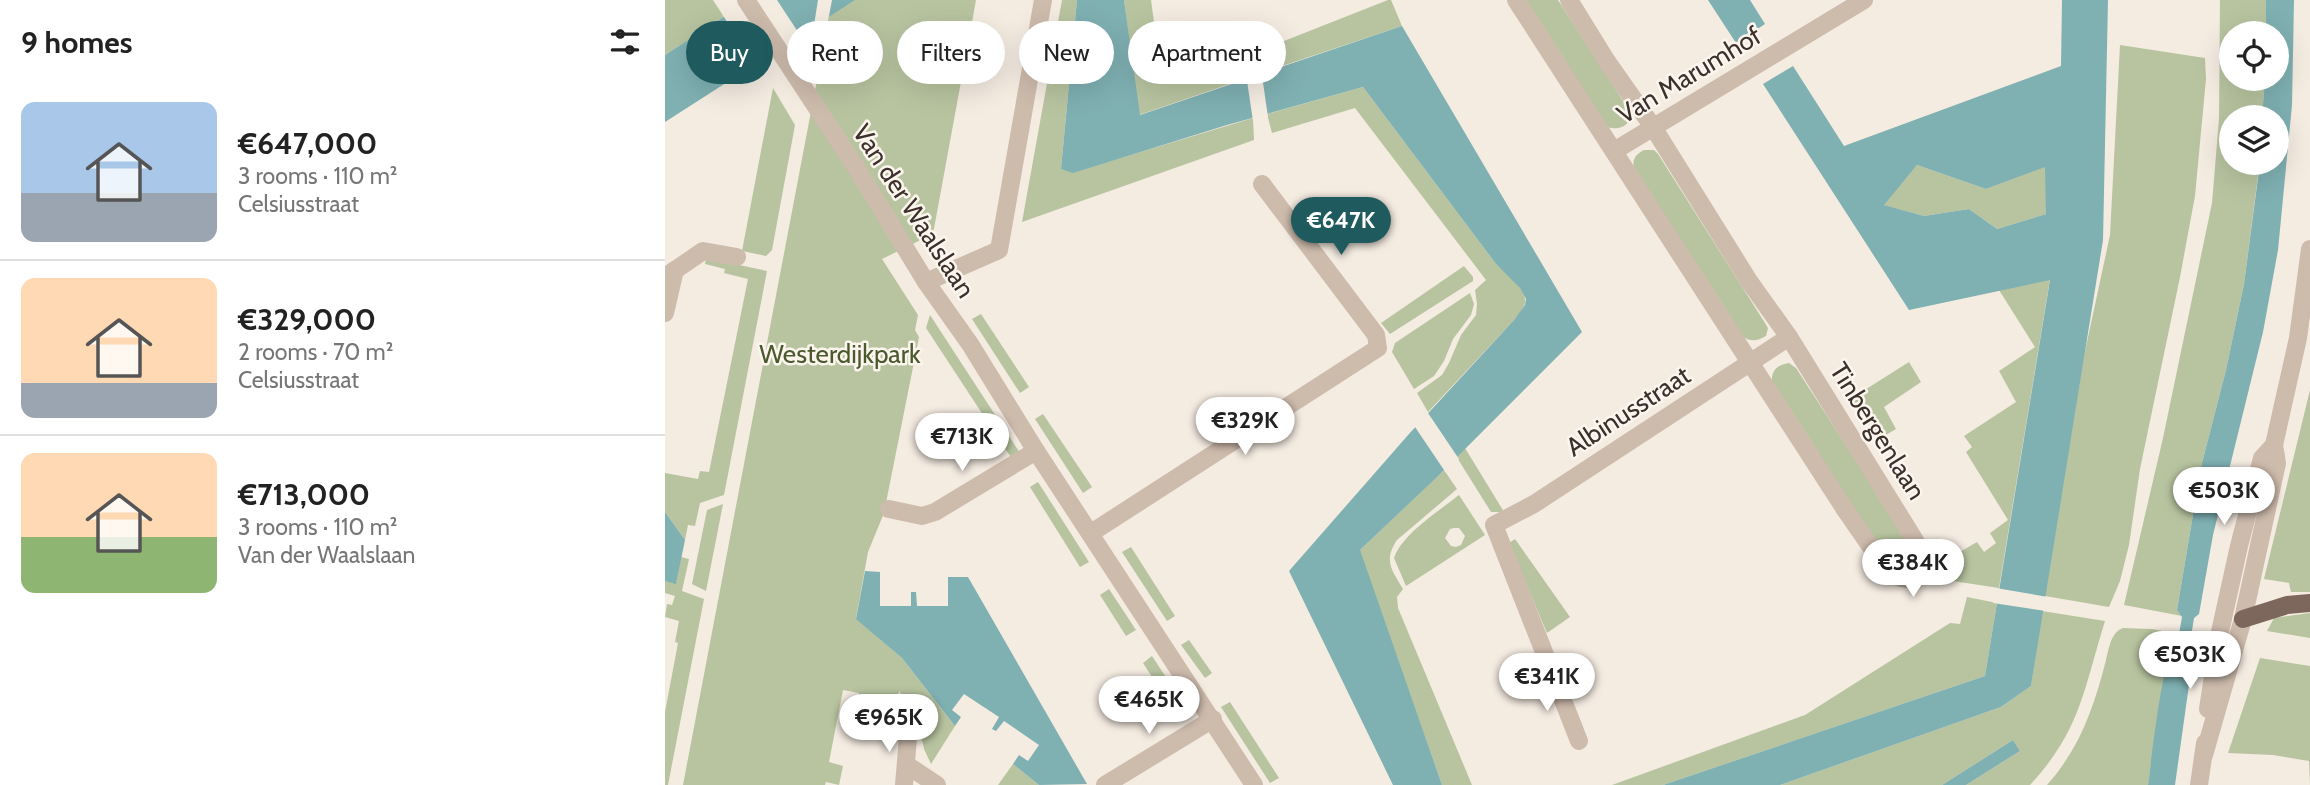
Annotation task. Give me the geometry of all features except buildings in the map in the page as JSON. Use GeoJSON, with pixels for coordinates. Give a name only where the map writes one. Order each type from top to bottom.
{"type":"FeatureCollection","features":[{"type":"Feature","properties":{"kind":"main road"},"geometry":{"type":"LineString","coordinates":[[2243,620],[2287,605],[2310,604]]}},
{"type":"Feature","properties":{"kind":"street","name":"Van der Waalslaan"},"geometry":{"type":"LineString","coordinates":[[746,0],[1254,785]]}},
{"type":"Feature","properties":{"kind":"street"},"geometry":{"type":"LineString","coordinates":[[926,282],[999,250],[1043,0]]}},
{"type":"Feature","properties":{"kind":"street","name":"Tinbergenlaan"},"geometry":{"type":"LineString","coordinates":[[1516,0],[1886,569],[1902,578],[1911,580],[1918,577],[1923,559],[1919,547],[1789,337],[1749,281],[1653,127],[1606,60],[1569,0]]}},
{"type":"Feature","properties":{"kind":"street","name":"Van Marumhof"},"geometry":{"type":"LineString","coordinates":[[1614,151],[1864,0]]}},
{"type":"Feature","properties":{"kind":"street"},"geometry":{"type":"LineString","coordinates":[[1091,533],[1378,348],[1376,335],[1262,184]]}},
{"type":"Feature","properties":{"kind":"street"},"geometry":{"type":"LineString","coordinates":[[2203,755],[2243,620],[2277,463],[2274,445],[2298,338],[2310,249]]}},
{"type":"Feature","properties":{"kind":"street"},"geometry":{"type":"LineString","coordinates":[[665,313],[670,273],[703,251],[737,257]]}},
{"type":"Feature","properties":{"kind":"street","name":"Albinusstraat"},"geometry":{"type":"LineString","coordinates":[[1579,741],[1494,525],[1534,504],[1789,337]]}},
{"type":"Feature","properties":{"kind":"street"},"geometry":{"type":"LineString","coordinates":[[2199,785],[2209,694],[2220,632],[2262,458],[2274,445]]}},
{"type":"Feature","properties":{"kind":"street"},"geometry":{"type":"LineString","coordinates":[[889,509],[922,516],[935,512],[1036,451]]}},
{"type":"Feature","properties":{"kind":"street"},"geometry":{"type":"LineString","coordinates":[[1105,785],[1213,719]]}},
{"type":"Feature","properties":{"kind":"street"},"geometry":{"type":"LineString","coordinates":[[904,785],[909,726]]}},
{"type":"Feature","properties":{"kind":"street"},"geometry":{"type":"LineString","coordinates":[[907,765],[937,785]]}},
{"type":"Feature","properties":{"kind":"green space"},"geometry":{"type":"Polygon","coordinates":[[[665,0],[713,0],[724,17],[718,21],[686,21],[686,41],[665,55],[665,0]]]}},
{"type":"Feature","properties":{"kind":"green space","name":"Westerdijkpark"},"geometry":{"type":"Polygon","coordinates":[[[777,0],[976,0],[972,21],[897,21],[897,84],[961,84],[933,234],[882,259],[918,315],[915,330],[919,337],[884,513],[868,552],[856,618],[902,658],[955,726],[931,764],[924,749],[918,720],[899,691],[895,707],[858,700],[859,693],[843,690],[829,762],[843,766],[839,785],[826,782],[825,785],[683,785],[816,84],[883,84],[883,21],[791,21],[777,0]]]}},
{"type":"Feature","properties":{"kind":"green space"},"geometry":{"type":"Polygon","coordinates":[[[1062,0],[1077,0],[1075,21],[1058,21],[1062,0]]]}},
{"type":"Feature","properties":{"kind":"green space"},"geometry":{"type":"Polygon","coordinates":[[[1124,0],[1151,0],[1154,21],[1128,21],[1128,31],[1124,0]]]}},
{"type":"Feature","properties":{"kind":"green space"},"geometry":{"type":"Polygon","coordinates":[[[1388,0],[1391,0],[1402,26],[1286,65],[1286,40],[1388,0]]]}},
{"type":"Feature","properties":{"kind":"green space"},"geometry":{"type":"Polygon","coordinates":[[[1525,0],[1558,0],[1629,110],[1629,120],[1624,126],[1607,127],[1525,0]]]}},
{"type":"Feature","properties":{"kind":"green space"},"geometry":{"type":"Polygon","coordinates":[[[2220,0],[2266,0],[2266,21],[2220,21],[2220,0]]]}},
{"type":"Feature","properties":{"kind":"green space"},"geometry":{"type":"Polygon","coordinates":[[[2120,45],[2205,58],[2206,79],[2195,196],[2140,469],[2129,545],[2120,581],[2109,607],[2045,596],[2084,356],[2110,235],[2120,45]]]}},
{"type":"Feature","properties":{"kind":"green space"},"geometry":{"type":"Polygon","coordinates":[[[1047,84],[1069,84],[1061,169],[1074,172],[1253,118],[1254,140],[1022,222],[1047,84]]]}},
{"type":"Feature","properties":{"kind":"green space"},"geometry":{"type":"Polygon","coordinates":[[[1135,84],[1229,84],[1139,115],[1135,84]]]}},
{"type":"Feature","properties":{"kind":"green space"},"geometry":{"type":"Polygon","coordinates":[[[1363,87],[1496,264],[1524,294],[1523,308],[1514,320],[1428,412],[1417,393],[1442,375],[1461,335],[1476,315],[1475,290],[1486,280],[1355,108],[1272,133],[1267,114],[1363,87]]]}},
{"type":"Feature","properties":{"kind":"green space"},"geometry":{"type":"Polygon","coordinates":[[[773,88],[795,125],[772,250],[766,256],[742,251],[773,88]]]}},
{"type":"Feature","properties":{"kind":"green space"},"geometry":{"type":"Polygon","coordinates":[[[2219,91],[2264,91],[2263,105],[2219,105],[2219,91]]]}},
{"type":"Feature","properties":{"kind":"green space"},"geometry":{"type":"Polygon","coordinates":[[[2219,119],[2219,175],[2258,175],[2244,284],[2226,370],[2201,467],[2177,610],[2182,616],[2124,605],[2163,438],[2212,203],[2219,119]]]}},
{"type":"Feature","properties":{"kind":"green space"},"geometry":{"type":"Polygon","coordinates":[[[1644,150],[1654,150],[1658,154],[1768,328],[1766,336],[1755,340],[1743,337],[1634,169],[1635,158],[1644,150]]]}},
{"type":"Feature","properties":{"kind":"green space"},"geometry":{"type":"Polygon","coordinates":[[[1917,165],[1986,189],[2046,166],[2046,214],[1997,229],[1969,209],[1924,216],[1883,205],[1917,165]]]}},
{"type":"Feature","properties":{"kind":"green space"},"geometry":{"type":"Polygon","coordinates":[[[706,258],[767,271],[724,495],[700,503],[695,526],[688,525],[685,540],[665,512],[665,473],[698,479],[700,471],[709,472],[748,279],[724,273],[725,269],[705,264],[706,258]]]}},
{"type":"Feature","properties":{"kind":"green space"},"geometry":{"type":"Polygon","coordinates":[[[1464,266],[1473,281],[1390,334],[1381,323],[1464,266]]]}},
{"type":"Feature","properties":{"kind":"green space"},"geometry":{"type":"Polygon","coordinates":[[[2050,279],[1999,588],[1953,581],[1947,548],[1953,556],[1977,542],[1984,552],[1996,543],[1990,533],[2008,520],[1966,452],[1972,447],[1964,436],[2016,402],[1999,371],[2035,347],[1999,290],[2050,279]]]}},
{"type":"Feature","properties":{"kind":"green space"},"geometry":{"type":"Polygon","coordinates":[[[1470,293],[1474,304],[1471,315],[1453,339],[1434,376],[1414,389],[1392,352],[1395,343],[1470,293]]]}},
{"type":"Feature","properties":{"kind":"green space"},"geometry":{"type":"Polygon","coordinates":[[[981,314],[1029,387],[1020,393],[972,319],[981,314]]]}},
{"type":"Feature","properties":{"kind":"green space"},"geometry":{"type":"Polygon","coordinates":[[[930,315],[1020,453],[1012,459],[926,328],[930,315]]]}},
{"type":"Feature","properties":{"kind":"green space"},"geometry":{"type":"Polygon","coordinates":[[[1909,362],[1921,382],[1884,407],[1896,429],[1879,439],[1852,398],[1909,362]]]}},
{"type":"Feature","properties":{"kind":"green space"},"geometry":{"type":"Polygon","coordinates":[[[1789,363],[1796,368],[1914,550],[1916,556],[1913,561],[1898,539],[1891,544],[1911,566],[1900,569],[1889,564],[1772,383],[1776,369],[1789,363]]]}},
{"type":"Feature","properties":{"kind":"green space"},"geometry":{"type":"Polygon","coordinates":[[[2310,390],[2310,592],[2291,592],[2289,583],[2264,579],[2310,390]]]}},
{"type":"Feature","properties":{"kind":"green space"},"geometry":{"type":"Polygon","coordinates":[[[1043,414],[1092,487],[1083,493],[1035,419],[1043,414]]]}},
{"type":"Feature","properties":{"kind":"green space"},"geometry":{"type":"Polygon","coordinates":[[[1465,448],[1504,512],[1491,512],[1456,456],[1465,448]]]}},
{"type":"Feature","properties":{"kind":"green space"},"geometry":{"type":"Polygon","coordinates":[[[1444,470],[1457,489],[1397,540],[1390,560],[1403,589],[1397,597],[1398,608],[1472,785],[1442,785],[1360,553],[1360,550],[1444,470]]]}},
{"type":"Feature","properties":{"kind":"green space"},"geometry":{"type":"Polygon","coordinates":[[[1038,482],[1089,562],[1080,567],[1030,487],[1038,482]]]}},
{"type":"Feature","properties":{"kind":"green space"},"geometry":{"type":"Polygon","coordinates":[[[1459,495],[1485,535],[1406,586],[1394,558],[1399,549],[1413,532],[1459,495]],[[1459,528],[1450,529],[1445,538],[1451,546],[1461,545],[1465,536],[1459,528]]]}},
{"type":"Feature","properties":{"kind":"green space"},"geometry":{"type":"Polygon","coordinates":[[[723,504],[706,591],[692,584],[707,510],[723,504]]]}},
{"type":"Feature","properties":{"kind":"green space"},"geometry":{"type":"Polygon","coordinates":[[[1515,539],[1570,617],[1547,633],[1509,543],[1515,539]]]}},
{"type":"Feature","properties":{"kind":"green space"},"geometry":{"type":"Polygon","coordinates":[[[1131,547],[1175,616],[1167,621],[1122,552],[1131,547]]]}},
{"type":"Feature","properties":{"kind":"green space"},"geometry":{"type":"Polygon","coordinates":[[[681,557],[689,559],[682,591],[704,599],[668,785],[665,785],[665,712],[678,643],[675,642],[679,621],[665,617],[667,604],[672,605],[675,596],[665,593],[665,581],[676,583],[681,557]]]}},
{"type":"Feature","properties":{"kind":"green space"},"geometry":{"type":"Polygon","coordinates":[[[1109,589],[1136,630],[1126,636],[1100,595],[1109,589]]]}},
{"type":"Feature","properties":{"kind":"green space"},"geometry":{"type":"Polygon","coordinates":[[[1967,597],[1997,603],[1985,676],[1663,785],[1612,785],[1805,715],[1950,623],[1960,624],[1967,597]]]}},
{"type":"Feature","properties":{"kind":"green space"},"geometry":{"type":"Polygon","coordinates":[[[2042,611],[2105,621],[2071,727],[2047,765],[2030,785],[1966,785],[2020,751],[2013,740],[1942,785],[1780,785],[2001,707],[2031,686],[2042,611]]]}},
{"type":"Feature","properties":{"kind":"green space"},"geometry":{"type":"Polygon","coordinates":[[[2310,613],[2310,638],[2267,631],[2274,618],[2310,613]]]}},
{"type":"Feature","properties":{"kind":"green space"},"geometry":{"type":"Polygon","coordinates":[[[2123,628],[2179,634],[2167,660],[2148,785],[2047,785],[2077,742],[2096,694],[2111,641],[2123,628]]]}},
{"type":"Feature","properties":{"kind":"green space"},"geometry":{"type":"Polygon","coordinates":[[[1189,640],[1212,673],[1205,678],[1181,645],[1189,640]]]}},
{"type":"Feature","properties":{"kind":"green space"},"geometry":{"type":"Polygon","coordinates":[[[1152,656],[1179,697],[1169,703],[1143,663],[1152,656]]]}},
{"type":"Feature","properties":{"kind":"green space"},"geometry":{"type":"Polygon","coordinates":[[[2260,658],[2310,666],[2310,785],[2309,761],[2273,755],[2228,753],[2260,658]]]}},
{"type":"Feature","properties":{"kind":"green space"},"geometry":{"type":"Polygon","coordinates":[[[1230,702],[1279,778],[1270,783],[1221,707],[1230,702]]]}},
{"type":"Feature","properties":{"kind":"green space"},"geometry":{"type":"Polygon","coordinates":[[[1013,764],[1039,785],[998,785],[1013,764]]]}},
{"type":"Feature","properties":{"kind":"water"},"geometry":{"type":"Polygon","coordinates":[[[750,0],[855,0],[822,21],[787,21],[787,44],[773,53],[773,21],[718,21],[750,0]]]}},
{"type":"Feature","properties":{"kind":"water"},"geometry":{"type":"Polygon","coordinates":[[[1077,0],[1124,0],[1128,29],[1128,84],[1136,84],[1140,115],[1231,84],[1286,84],[1286,65],[1402,26],[1582,332],[1360,550],[1442,785],[1393,785],[1289,571],[1514,320],[1525,305],[1526,299],[1520,288],[1496,264],[1363,87],[1227,125],[1073,173],[1061,169],[1069,84],[1114,84],[1114,21],[1075,21],[1077,0]]]}},
{"type":"Feature","properties":{"kind":"water"},"geometry":{"type":"Polygon","coordinates":[[[1708,0],[1750,0],[1765,24],[1736,43],[1708,0]]]}},
{"type":"Feature","properties":{"kind":"water"},"geometry":{"type":"Polygon","coordinates":[[[2062,0],[2108,0],[2103,240],[2031,686],[2001,707],[1780,785],[1663,785],[1985,676],[2050,280],[1909,310],[1763,84],[1793,66],[1844,146],[2061,66],[2062,0]],[[1917,165],[1884,205],[1924,216],[1969,209],[1997,229],[2046,214],[2045,167],[1986,189],[1917,165]]]}},
{"type":"Feature","properties":{"kind":"water"},"geometry":{"type":"Polygon","coordinates":[[[2266,0],[2294,0],[2289,136],[2289,105],[2263,105],[2264,91],[2289,91],[2289,21],[2266,21],[2266,0]]]}},
{"type":"Feature","properties":{"kind":"water"},"geometry":{"type":"Polygon","coordinates":[[[686,41],[686,84],[724,84],[665,122],[665,55],[686,41]]]}},
{"type":"Feature","properties":{"kind":"water"},"geometry":{"type":"Polygon","coordinates":[[[2258,175],[2285,175],[2278,250],[2263,332],[2213,535],[2199,614],[2194,618],[2191,637],[2195,642],[2175,785],[2148,785],[2163,680],[2182,617],[2177,610],[2201,467],[2226,370],[2244,284],[2258,175]]]}},
{"type":"Feature","properties":{"kind":"water"},"geometry":{"type":"Polygon","coordinates":[[[665,512],[685,540],[676,584],[665,581],[665,512]]]}},
{"type":"Feature","properties":{"kind":"water"},"geometry":{"type":"Polygon","coordinates":[[[865,571],[880,572],[880,606],[911,606],[911,592],[916,592],[917,606],[948,606],[948,577],[968,577],[1087,784],[1039,785],[1013,764],[1019,755],[1028,761],[1039,745],[1004,721],[996,731],[992,729],[999,717],[964,694],[952,710],[961,717],[955,726],[902,658],[856,619],[865,571]]]}},
{"type":"Feature","properties":{"kind":"water"},"geometry":{"type":"Polygon","coordinates":[[[2013,740],[2020,751],[1966,785],[1942,785],[2013,740]]]}},
{"type":"Feature","properties":{"kind":"pier"},"geometry":{"type":"Polygon","coordinates":[[[743,0],[777,0],[791,21],[787,21],[787,48],[773,57],[773,21],[727,21],[722,14],[743,0]]]}},
{"type":"Feature","properties":{"kind":"pier"},"geometry":{"type":"Polygon","coordinates":[[[818,0],[832,0],[828,21],[815,21],[818,0]]]}},
{"type":"Feature","properties":{"kind":"pier"},"geometry":{"type":"Polygon","coordinates":[[[1247,84],[1263,84],[1268,117],[1253,121],[1247,84]]]}},
{"type":"Feature","properties":{"kind":"pier"},"geometry":{"type":"Polygon","coordinates":[[[1426,410],[1459,459],[1446,473],[1413,424],[1426,410]]]}},
{"type":"Feature","properties":{"kind":"pier"},"geometry":{"type":"Polygon","coordinates":[[[1996,588],[2048,597],[2046,611],[1993,603],[1996,588]]]}}]}
